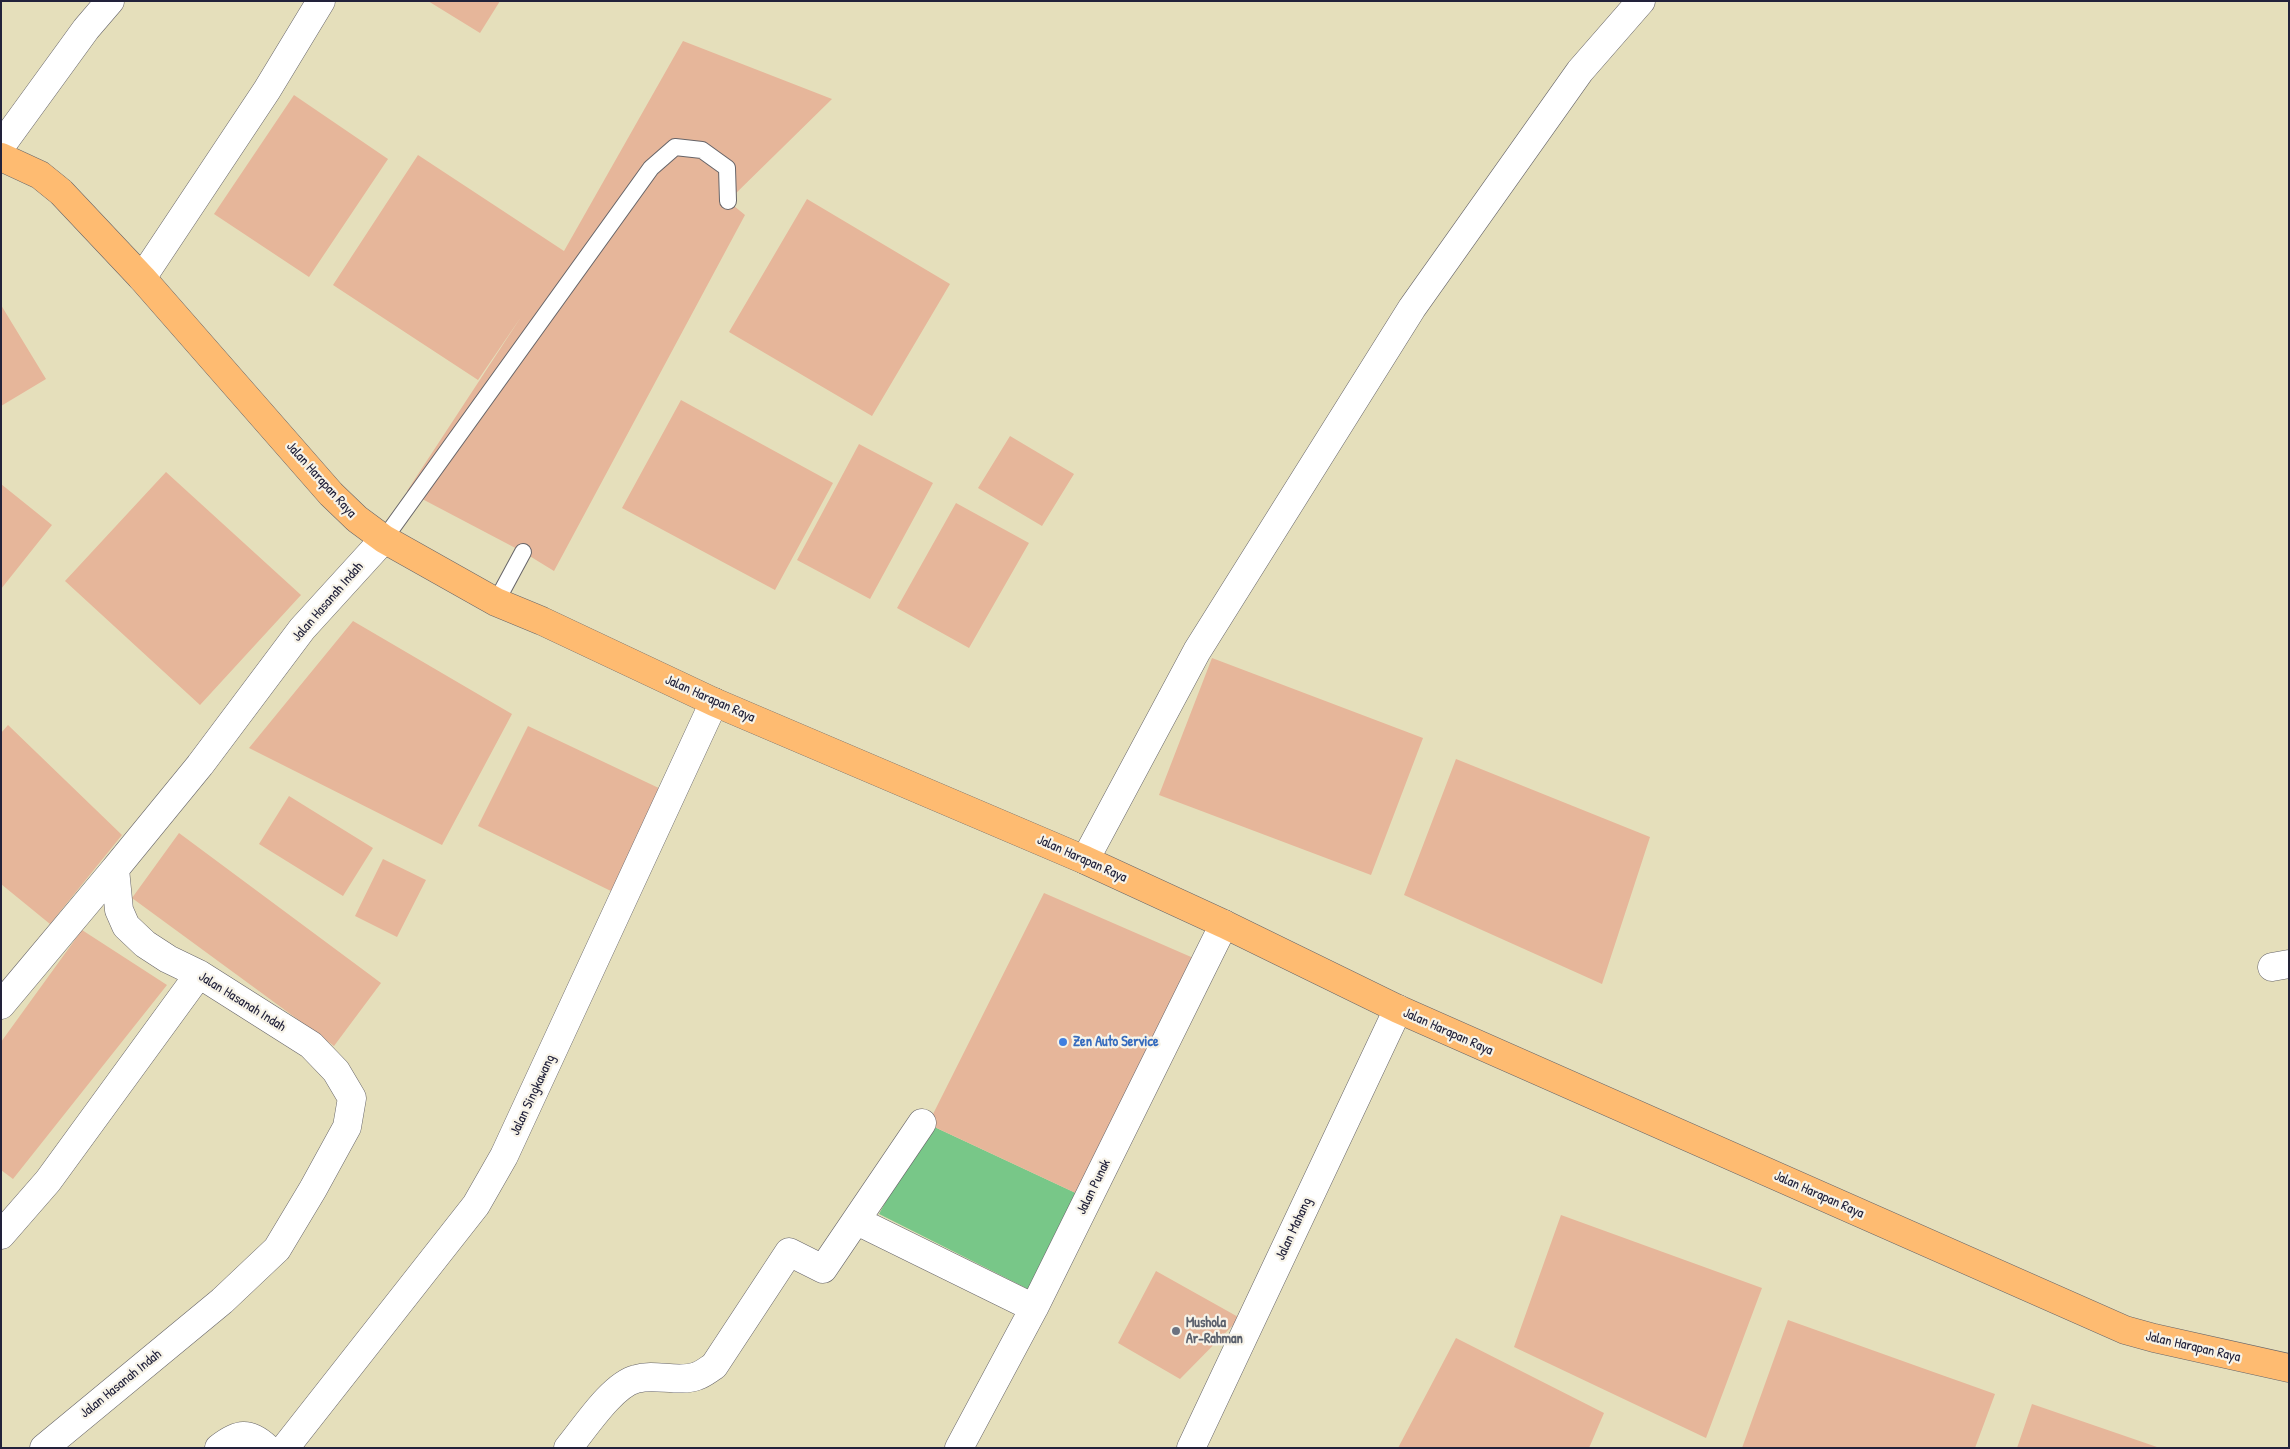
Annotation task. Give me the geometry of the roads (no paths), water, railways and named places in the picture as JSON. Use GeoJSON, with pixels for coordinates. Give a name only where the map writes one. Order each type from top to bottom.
{"type":"FeatureCollection","features":[{"type":"Feature","properties":{"kind":"main road","name":"Jalan Harapan Raya"},"geometry":{"type":"LineString","coordinates":[[1,157],[40,175],[61,192],[142,278],[331,494],[357,519],[384,539],[496,602],[542,621],[714,702],[1086,860],[1224,924],[1398,1010],[2125,1330],[2161,1340],[2289,1368]]}},
{"type":"Feature","properties":{"kind":"street"},"geometry":{"type":"LineString","coordinates":[[1,146],[86,30],[110,1]]}},
{"type":"Feature","properties":{"kind":"street"},"geometry":{"type":"LineString","coordinates":[[142,278],[267,90],[321,1]]}},
{"type":"Feature","properties":{"kind":"street"},"geometry":{"type":"LineString","coordinates":[[1086,860],[1197,651],[1412,308],[1580,71],[1641,1]]}},
{"type":"Feature","properties":{"kind":"street","name":"Jalan Hasanah Indah"},"geometry":{"type":"LineString","coordinates":[[44,1448],[222,1301],[277,1249],[314,1189],[347,1127],[352,1098],[336,1071],[311,1045],[198,974],[168,959],[145,944],[126,926],[119,910],[115,869],[200,765],[302,629],[384,539]]}},
{"type":"Feature","properties":{"kind":"street","name":"Jalan Singkawang"},"geometry":{"type":"LineString","coordinates":[[285,1448],[476,1204],[504,1156],[714,702]]}},
{"type":"Feature","properties":{"kind":"street"},"geometry":{"type":"LineString","coordinates":[[1,1005],[115,869]]}},
{"type":"Feature","properties":{"kind":"street","name":"Jalan Punak"},"geometry":{"type":"LineString","coordinates":[[959,1448],[1034,1308],[1224,924]]}},
{"type":"Feature","properties":{"kind":"street"},"geometry":{"type":"LineString","coordinates":[[1,1235],[48,1181],[198,974]]}},
{"type":"Feature","properties":{"kind":"street","name":"Jalan Mahang"},"geometry":{"type":"LineString","coordinates":[[1191,1448],[1398,1010]]}},
{"type":"Feature","properties":{"kind":"street"},"geometry":{"type":"LineString","coordinates":[[568,1448],[615,1392],[634,1379],[697,1376],[714,1366],[789,1252],[823,1269],[922,1123]]}},
{"type":"Feature","properties":{"kind":"street"},"geometry":{"type":"LineString","coordinates":[[857,1221],[1034,1308]]}},
{"type":"Feature","properties":{"kind":"street"},"geometry":{"type":"LineString","coordinates":[[219,1448],[230,1439],[245,1435],[256,1437],[267,1448]]}},
{"type":"Feature","properties":{"kind":"lane"},"geometry":{"type":"LineString","coordinates":[[384,539],[651,168],[675,147],[702,150],[727,168],[728,201]]}},
{"type":"Feature","properties":{"kind":"lane"},"geometry":{"type":"LineString","coordinates":[[496,602],[523,552]]}},
{"type":"Feature","properties":{"kind":"place","name":"Zen Auto Service"},"geometry":{"type":"Point","coordinates":[1063,1042]}},
{"type":"Feature","properties":{"kind":"place","name":"Mushola Ar-Rahman"},"geometry":{"type":"Point","coordinates":[1176,1331]}}]}
